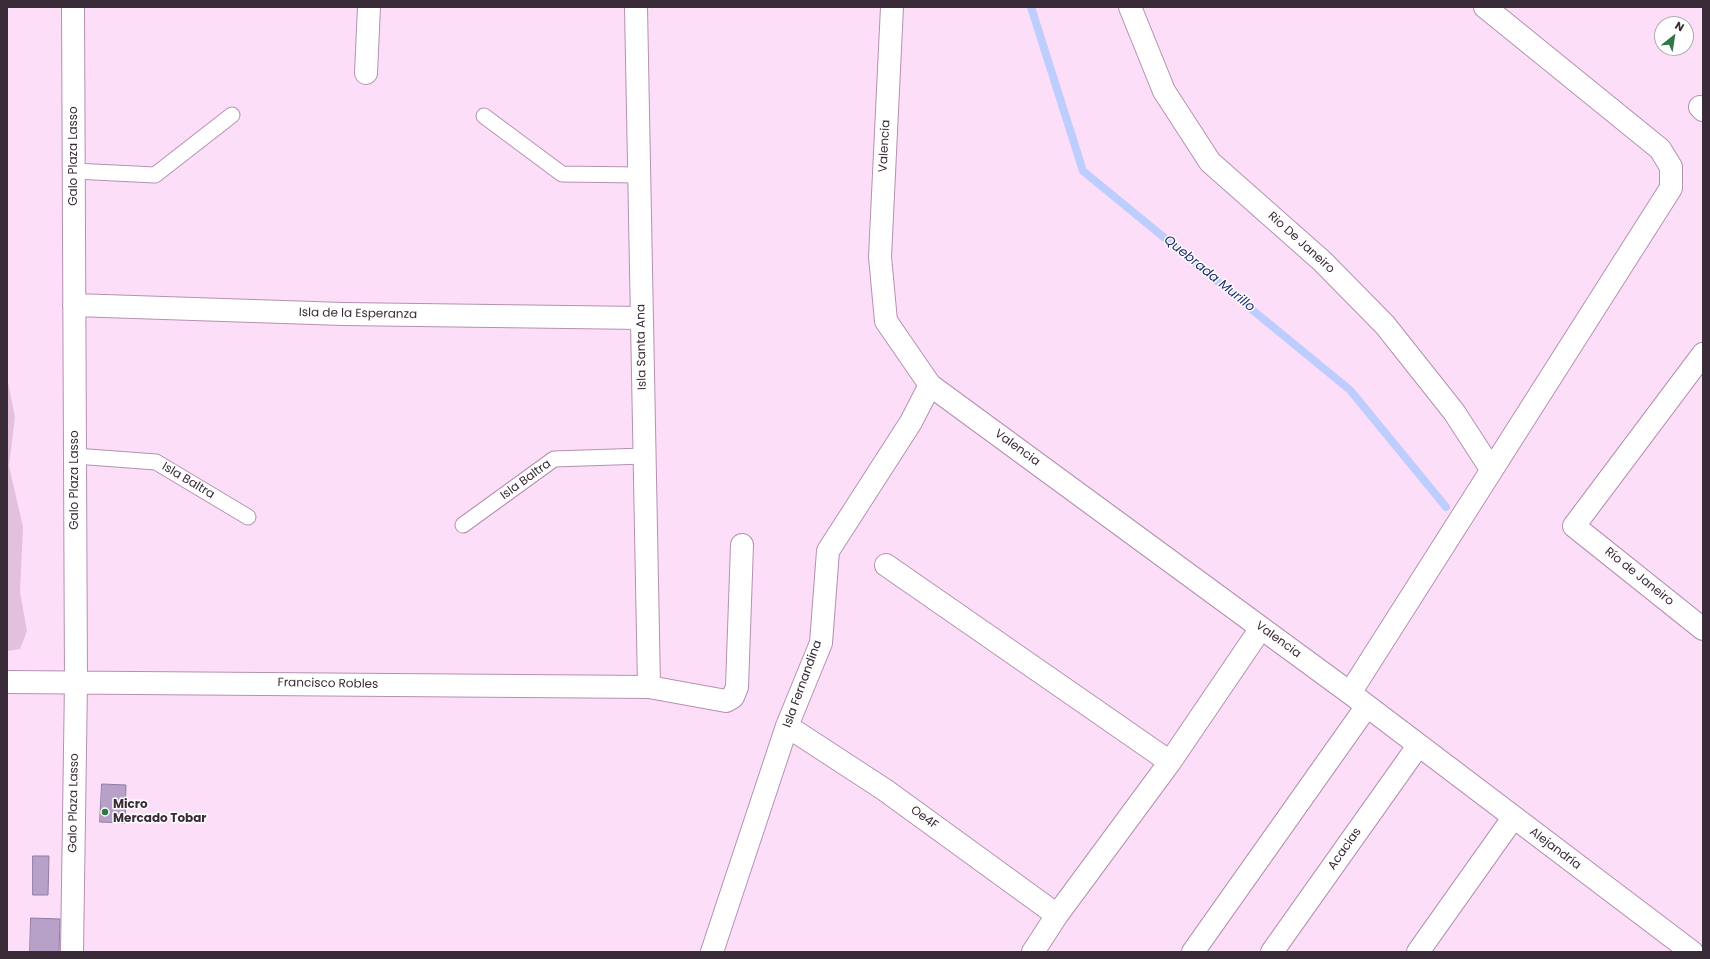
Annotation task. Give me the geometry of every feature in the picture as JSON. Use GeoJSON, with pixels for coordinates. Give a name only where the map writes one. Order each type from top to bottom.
{"type":"FeatureCollection","features":[{"type":"Feature","properties":{"kind":"street","name":"Galo Plaza Lasso"},"geometry":{"type":"LineString","coordinates":[[72,952],[76,682],[73,7]]}},
{"type":"Feature","properties":{"kind":"street"},"geometry":{"type":"LineString","coordinates":[[366,73],[369,7]]}},
{"type":"Feature","properties":{"kind":"street","name":"Isla Santa Ana"},"geometry":{"type":"LineString","coordinates":[[636,7],[649,687]]}},
{"type":"Feature","properties":{"kind":"street","name":"Valencia"},"geometry":{"type":"LineString","coordinates":[[892,7],[880,257],[886,321],[930,385],[1350,693],[1418,746]]}},
{"type":"Feature","properties":{"kind":"street","name":"Rio De Janeiro"},"geometry":{"type":"LineString","coordinates":[[1130,7],[1164,91],[1210,162],[1322,261],[1385,325],[1454,412],[1491,469]]}},
{"type":"Feature","properties":{"kind":"street"},"geometry":{"type":"LineString","coordinates":[[1350,693],[1671,188],[1671,167],[1660,149],[1485,7]]}},
{"type":"Feature","properties":{"kind":"street","name":"Isla de la Esperanza"},"geometry":{"type":"LineString","coordinates":[[74,304],[343,314],[642,318]]}},
{"type":"Feature","properties":{"kind":"street","name":"Río de Janeiro"},"geometry":{"type":"LineString","coordinates":[[1703,354],[1574,526],[1703,629]]}},
{"type":"Feature","properties":{"kind":"street","name":"Isla Fernandina"},"geometry":{"type":"LineString","coordinates":[[712,952],[787,726],[820,642],[828,551],[911,422],[930,385]]}},
{"type":"Feature","properties":{"kind":"street","name":"Francisco Robles"},"geometry":{"type":"LineString","coordinates":[[7,682],[649,687],[726,701],[733,697],[737,687],[742,545]]}},
{"type":"Feature","properties":{"kind":"street"},"geometry":{"type":"LineString","coordinates":[[886,565],[1170,762]]}},
{"type":"Feature","properties":{"kind":"street"},"geometry":{"type":"LineString","coordinates":[[1033,952],[1058,915],[1170,762],[1261,628]]}},
{"type":"Feature","properties":{"kind":"street"},"geometry":{"type":"LineString","coordinates":[[1193,952],[1367,706]]}},
{"type":"Feature","properties":{"kind":"street","name":"Oe4F"},"geometry":{"type":"LineString","coordinates":[[787,726],[885,790],[1058,915]]}},
{"type":"Feature","properties":{"kind":"street","name":"Alejandría"},"geometry":{"type":"LineString","coordinates":[[1418,746],[1692,952]]}},
{"type":"Feature","properties":{"kind":"street","name":"Acacias"},"geometry":{"type":"LineString","coordinates":[[1272,952],[1418,746]]}},
{"type":"Feature","properties":{"kind":"street"},"geometry":{"type":"LineString","coordinates":[[1418,952],[1513,818]]}},
{"type":"Feature","properties":{"kind":"lane"},"geometry":{"type":"LineString","coordinates":[[74,171],[155,175],[232,115]]}},
{"type":"Feature","properties":{"kind":"lane"},"geometry":{"type":"LineString","coordinates":[[484,116],[562,174],[639,175]]}},
{"type":"Feature","properties":{"kind":"lane","name":"Isla Baltra"},"geometry":{"type":"LineString","coordinates":[[75,456],[156,462],[248,517]]}},
{"type":"Feature","properties":{"kind":"lane","name":"Isla Baltra"},"geometry":{"type":"LineString","coordinates":[[463,525],[554,459],[644,456]]}},
{"type":"Feature","properties":{"kind":"shaded area"},"geometry":{"type":"Polygon","coordinates":[[[7,378],[15,417],[9,466],[23,527],[20,592],[27,631],[20,649],[7,651],[7,378]]]}},
{"type":"Feature","properties":{"kind":"building"},"geometry":{"type":"Polygon","coordinates":[[[102,784],[126,785],[125,823],[100,822],[102,784]]]}},
{"type":"Feature","properties":{"kind":"building"},"geometry":{"type":"Polygon","coordinates":[[[33,856],[49,856],[48,895],[33,895],[33,856]]]}},
{"type":"Feature","properties":{"kind":"building"},"geometry":{"type":"Polygon","coordinates":[[[31,918],[60,919],[59,952],[30,952],[31,918]]]}},
{"type":"Feature","properties":{"kind":"waterway","name":"Quebrada Murillo"},"geometry":{"type":"LineString","coordinates":[[1031,7],[1083,171],[1350,390],[1446,507]]}},
{"type":"Feature","properties":{"kind":"place","name":"Micro Mercado Tobar"},"geometry":{"type":"Point","coordinates":[105,812]}}]}
